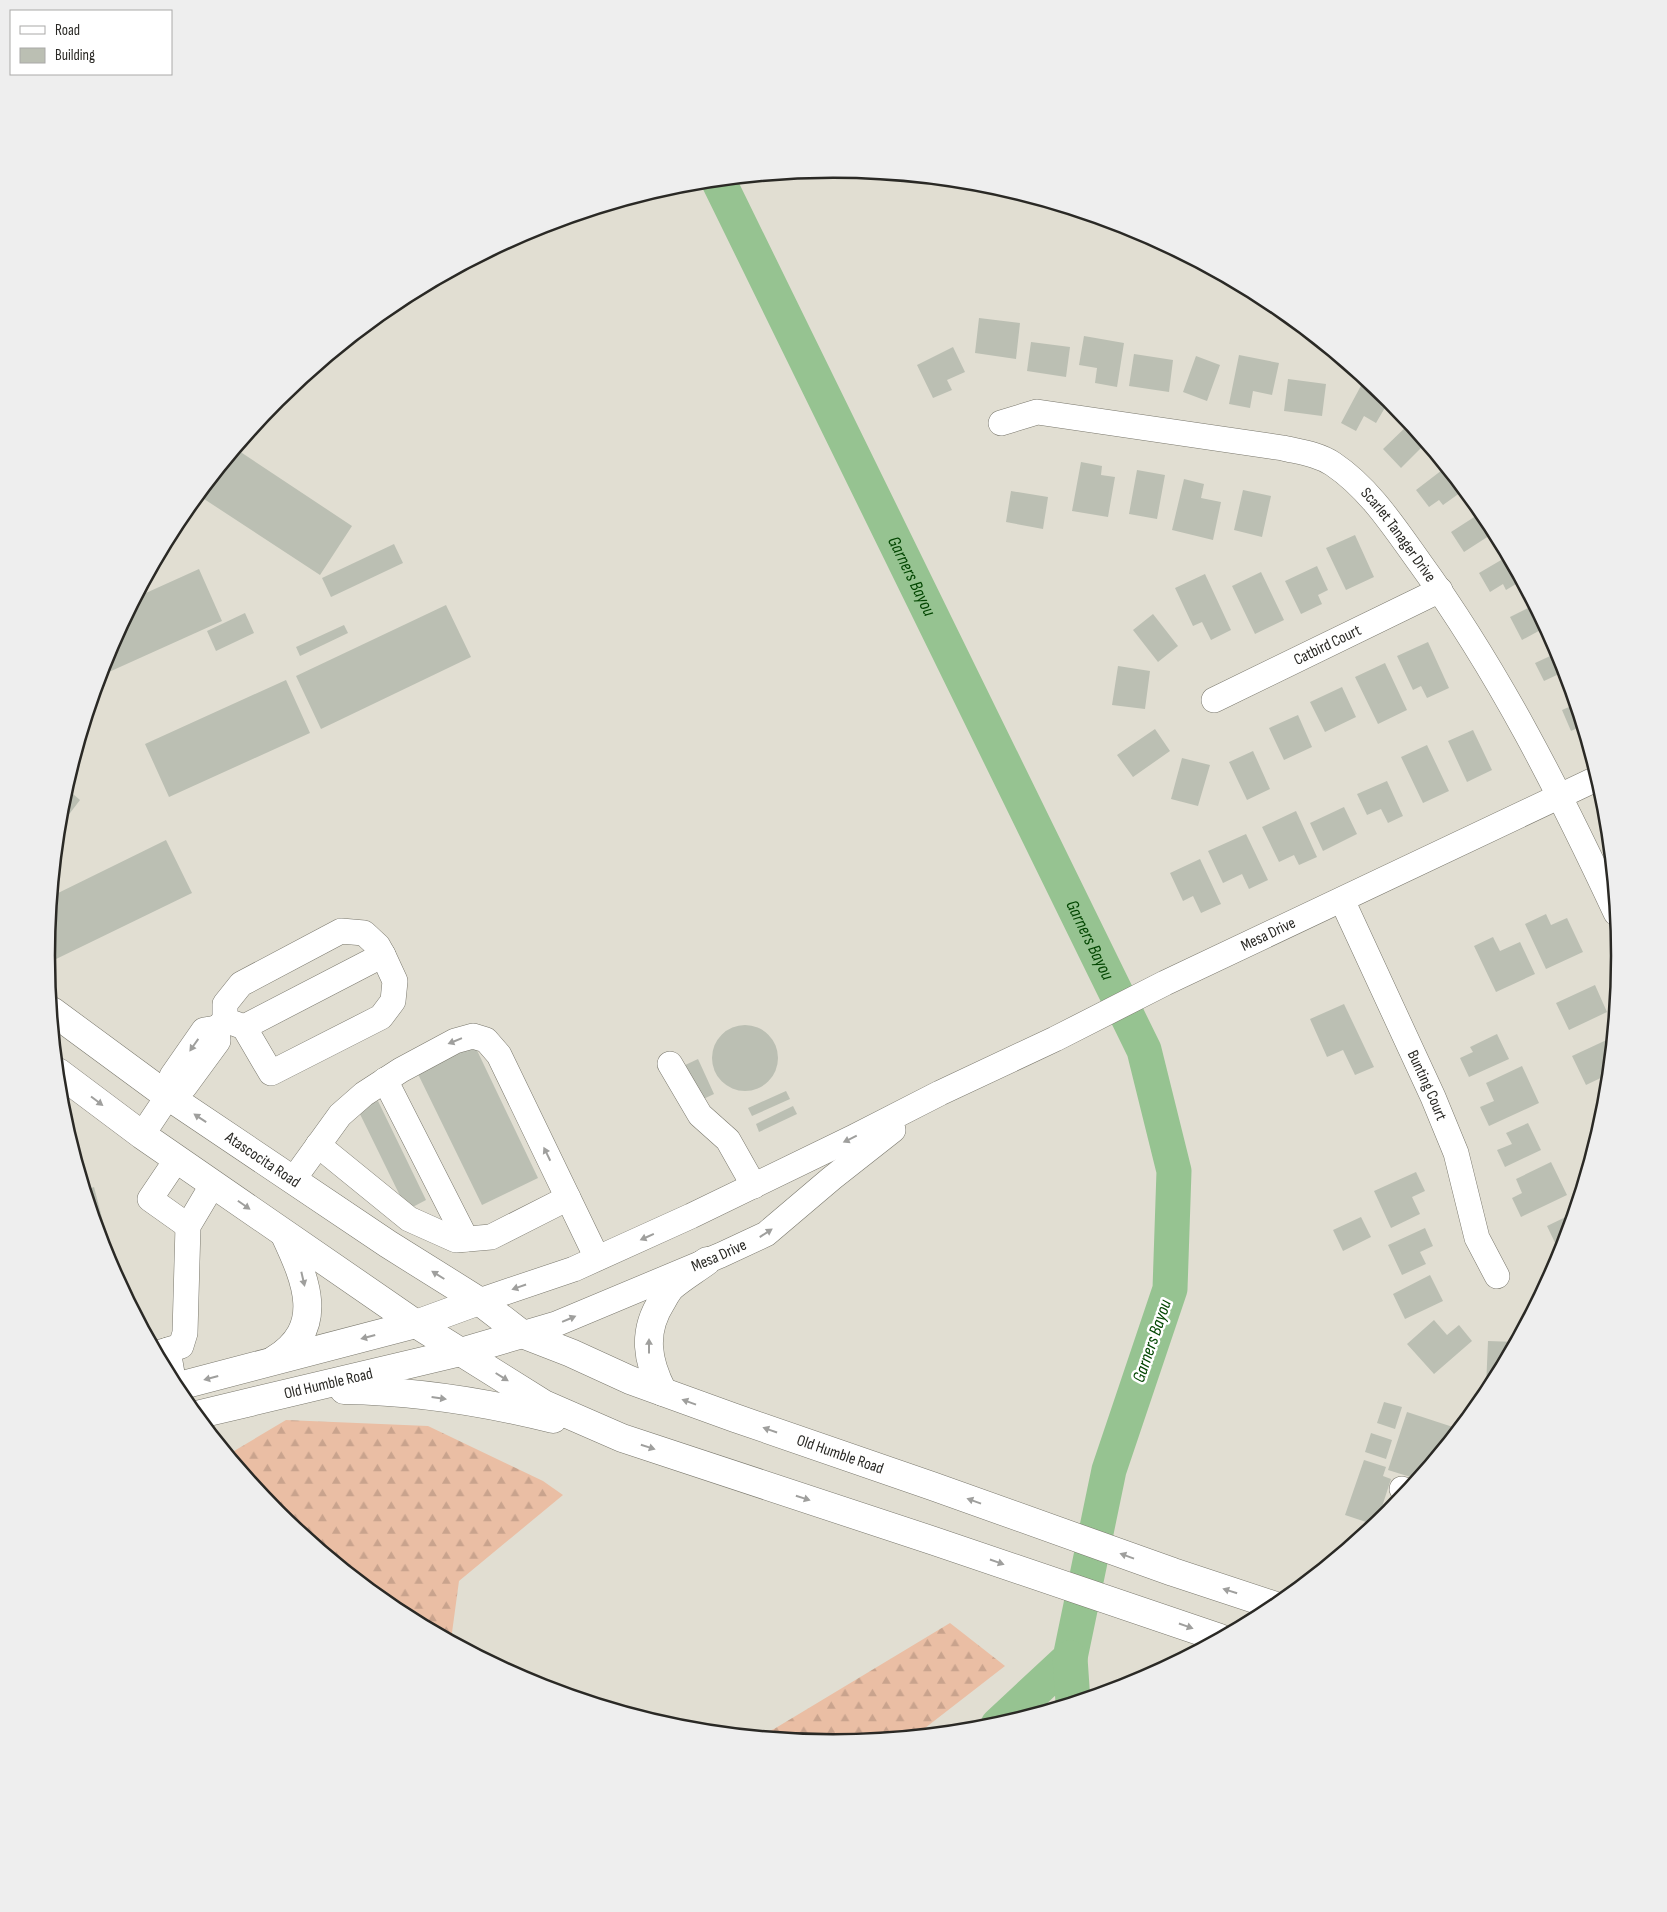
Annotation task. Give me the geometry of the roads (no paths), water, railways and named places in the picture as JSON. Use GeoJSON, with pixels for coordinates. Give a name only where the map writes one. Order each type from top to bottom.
{"type":"FeatureCollection","features":[{"type":"Feature","properties":{"kind":"main road","name":"Atascocita Road"},"geometry":{"type":"LineString","coordinates":[[58,1015],[168,1096],[368,1231],[479,1301]]}},
{"type":"Feature","properties":{"kind":"main road"},"geometry":{"type":"LineString","coordinates":[[65,1077],[142,1136],[416,1324],[544,1404],[622,1438],[1213,1635]]}},
{"type":"Feature","properties":{"kind":"main road"},"geometry":{"type":"LineString","coordinates":[[272,1362],[294,1344],[303,1331],[309,1303],[301,1269],[285,1234]]}},
{"type":"Feature","properties":{"kind":"main road"},"geometry":{"type":"LineString","coordinates":[[663,1392],[653,1373],[648,1353],[649,1332],[657,1309],[669,1289],[707,1261]]}},
{"type":"Feature","properties":{"kind":"main road"},"geometry":{"type":"LineString","coordinates":[[183,1384],[416,1324],[479,1301]]}},
{"type":"Feature","properties":{"kind":"main road","name":"Old Humble Road"},"geometry":{"type":"LineString","coordinates":[[479,1301],[522,1334],[572,1353],[630,1380],[1173,1572],[1266,1603]]}},
{"type":"Feature","properties":{"kind":"main road","name":"Mesa Drive"},"geometry":{"type":"LineString","coordinates":[[461,1352],[522,1334]]}},
{"type":"Feature","properties":{"kind":"main road","name":"Old Humble Road"},"geometry":{"type":"LineString","coordinates":[[203,1412],[461,1352]]}},
{"type":"Feature","properties":{"kind":"main road"},"geometry":{"type":"LineString","coordinates":[[305,1390],[390,1391],[510,1408],[613,1433]]}},
{"type":"Feature","properties":{"kind":"street","name":"Scarlet Tanager Drive"},"geometry":{"type":"LineString","coordinates":[[1001,422],[1037,412],[1309,453],[1332,463],[1361,486],[1384,513],[1440,590],[1475,644],[1519,717],[1561,796],[1609,899]]}},
{"type":"Feature","properties":{"kind":"street","name":"Catbird Court"},"geometry":{"type":"LineString","coordinates":[[1214,700],[1440,590]]}},
{"type":"Feature","properties":{"kind":"street","name":"Mesa Drive"},"geometry":{"type":"LineString","coordinates":[[479,1301],[574,1269],[754,1186],[940,1092],[1055,1039],[1164,983],[1591,781]]}},
{"type":"Feature","properties":{"kind":"street","name":"Bunting Court"},"geometry":{"type":"LineString","coordinates":[[1342,900],[1433,1097],[1456,1153],[1477,1238],[1497,1276]]}},
{"type":"Feature","properties":{"kind":"street"},"geometry":{"type":"LineString","coordinates":[[342,931],[364,933],[378,946],[383,956],[395,981],[392,1000],[381,1017],[271,1073],[229,1025],[225,1004],[241,984],[342,931]]}},
{"type":"Feature","properties":{"kind":"street"},"geometry":{"type":"LineString","coordinates":[[142,1136],[168,1096],[184,1086],[229,1025],[383,956]]}},
{"type":"Feature","properties":{"kind":"street"},"geometry":{"type":"LineString","coordinates":[[293,1180],[340,1115],[364,1094],[454,1041],[473,1036],[486,1040],[499,1055],[598,1258]]}},
{"type":"Feature","properties":{"kind":"street"},"geometry":{"type":"LineString","coordinates":[[670,1064],[700,1115],[728,1140],[754,1186]]}},
{"type":"Feature","properties":{"kind":"street"},"geometry":{"type":"LineString","coordinates":[[386,1080],[466,1239]]}},
{"type":"Feature","properties":{"kind":"street","name":"Mesa Drive"},"geometry":{"type":"LineString","coordinates":[[522,1334],[556,1324],[707,1261],[766,1234],[832,1178],[940,1092]]}},
{"type":"Feature","properties":{"kind":"street"},"geometry":{"type":"LineString","coordinates":[[318,1145],[409,1219],[456,1240],[491,1237],[568,1198]]}},
{"type":"Feature","properties":{"kind":"street"},"geometry":{"type":"LineString","coordinates":[[177,1159],[150,1199],[188,1226]]}},
{"type":"Feature","properties":{"kind":"street"},"geometry":{"type":"LineString","coordinates":[[163,1351],[181,1346],[185,1333],[188,1226],[213,1184]]}},
{"type":"Feature","properties":{"kind":"street"},"geometry":{"type":"LineString","coordinates":[[368,1231],[386,1200]]}},
{"type":"Feature","properties":{"kind":"waterway","name":"Garners Bayou"},"geometry":{"type":"LineString","coordinates":[[721,186],[1144,1050],[1174,1171],[1170,1289],[1109,1470],[1070,1658],[1010,1714]]}},
{"type":"Feature","properties":{"kind":"waterway"},"geometry":{"type":"LineString","coordinates":[[1070,1658],[1073,1696]]}}]}
